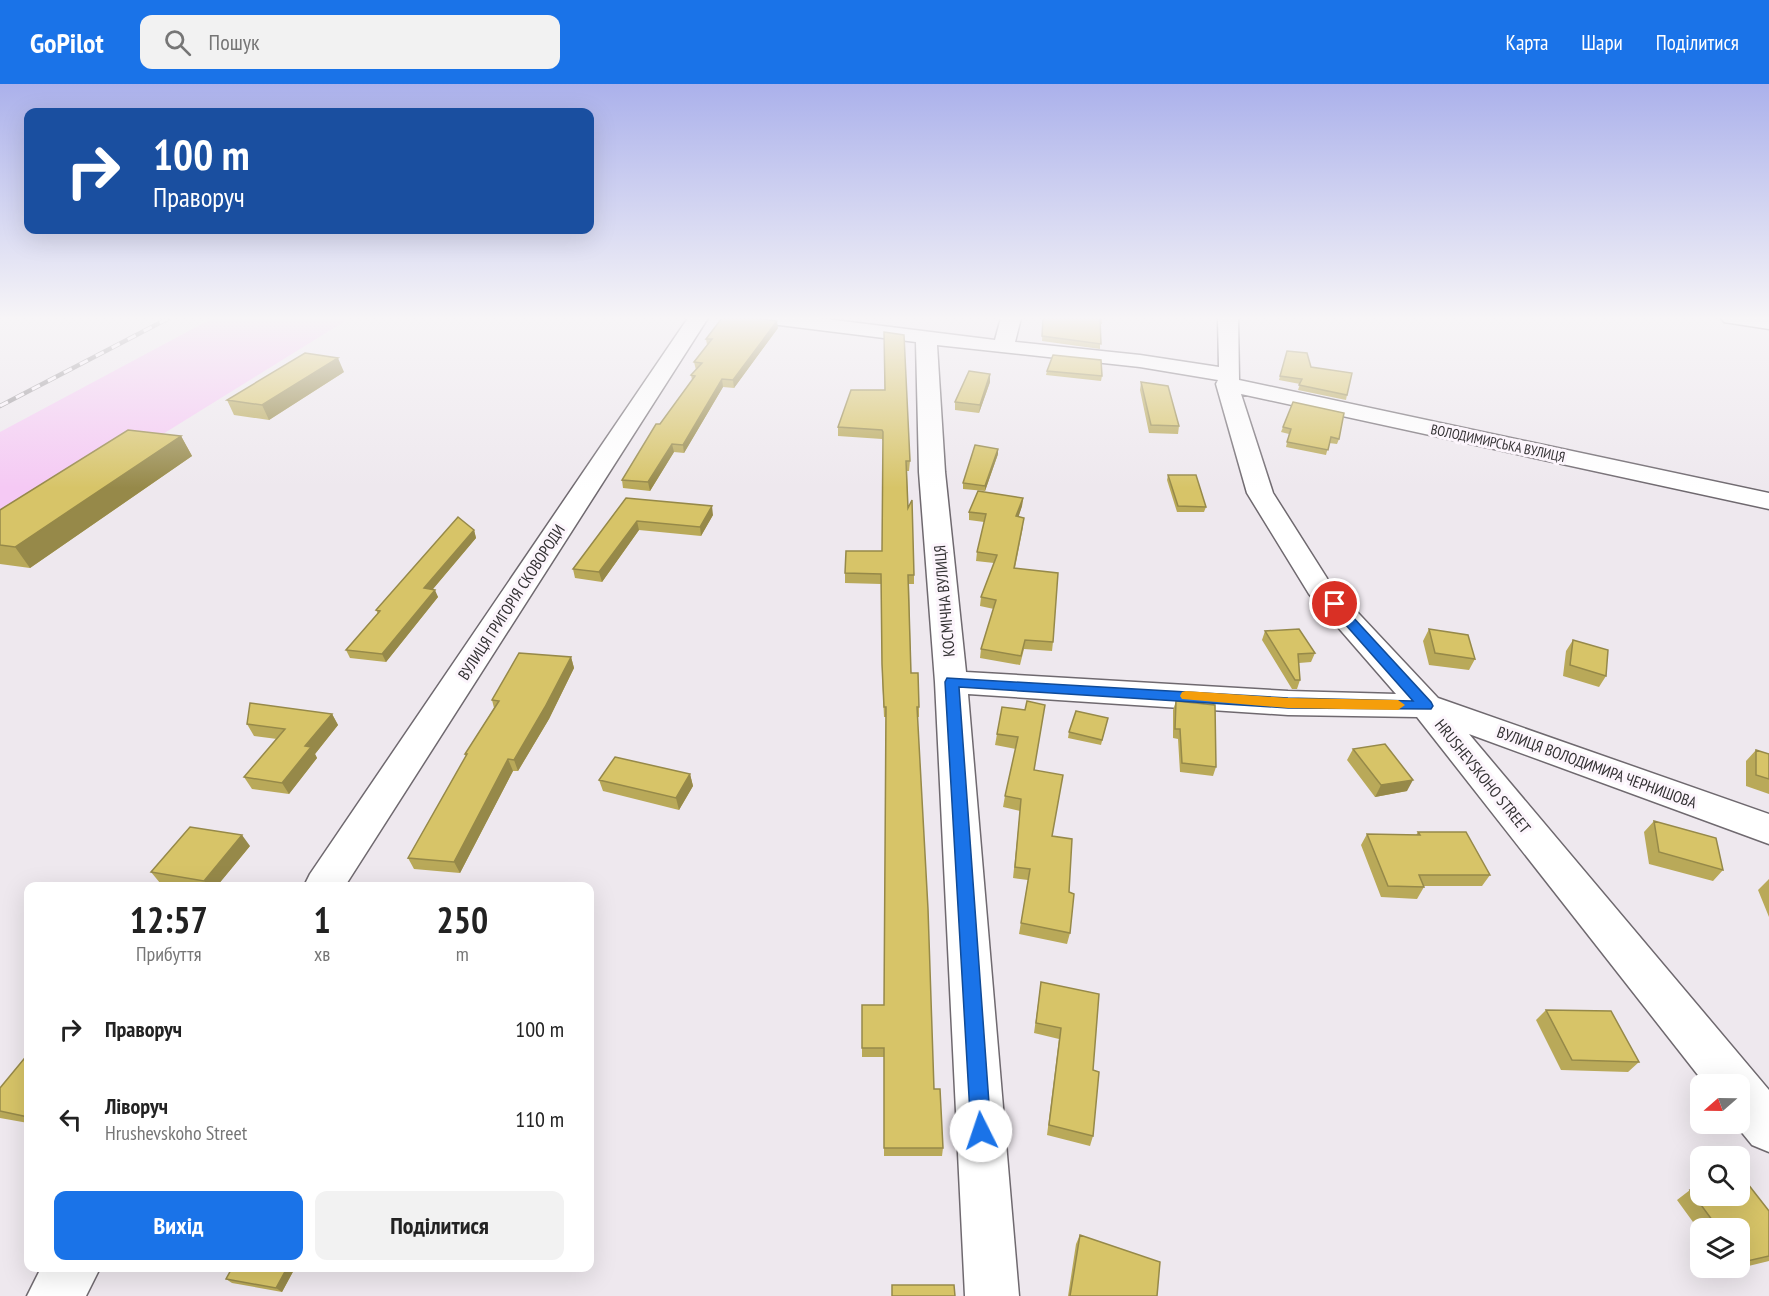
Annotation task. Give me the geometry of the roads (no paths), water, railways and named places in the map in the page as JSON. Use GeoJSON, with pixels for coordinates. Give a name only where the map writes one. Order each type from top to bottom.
{"type":"FeatureCollection","features":[{"type":"Feature","properties":{"kind":"street","name":"ВУЛИЦЯ ГРИГОРІЯ СКОВОРОДИ"},"geometry":{"type":"LineString","coordinates":[[327,882],[661,375]]}},
{"type":"Feature","properties":{"kind":"street","name":"КОСМІЧНА ВУЛИЦЯ"},"geometry":{"type":"LineString","coordinates":[[928,375],[932,472],[951,682],[992,1296]]}},
{"type":"Feature","properties":{"kind":"street","name":"ВОЛОДИМИРСЬКА ВУЛИЦЯ"},"geometry":{"type":"LineString","coordinates":[[1203,375],[1769,501]]}},
{"type":"Feature","properties":{"kind":"street","name":"HRUSHEVSKOHO STREET"},"geometry":{"type":"LineString","coordinates":[[1228,375],[1260,493],[1319,588],[1426,706],[1726,1074]]}},
{"type":"Feature","properties":{"kind":"street"},"geometry":{"type":"LineString","coordinates":[[951,682],[1288,703],[1426,706]]}},
{"type":"Feature","properties":{"kind":"street","name":"ВУЛИЦЯ ВОЛОДИМИРА ЧЕРНИШОВА"},"geometry":{"type":"LineString","coordinates":[[1426,706],[1769,829]]}},
{"type":"Feature","properties":{"kind":"street"},"geometry":{"type":"LineString","coordinates":[[1750,1104],[1769,1128]]}},
{"type":"Feature","properties":{"kind":"street"},"geometry":{"type":"LineString","coordinates":[[54,1296],[70,1272]]}},
{"type":"Feature","properties":{"kind":"railway"},"geometry":{"type":"LineString","coordinates":[[0,406],[60,375]]}}]}
